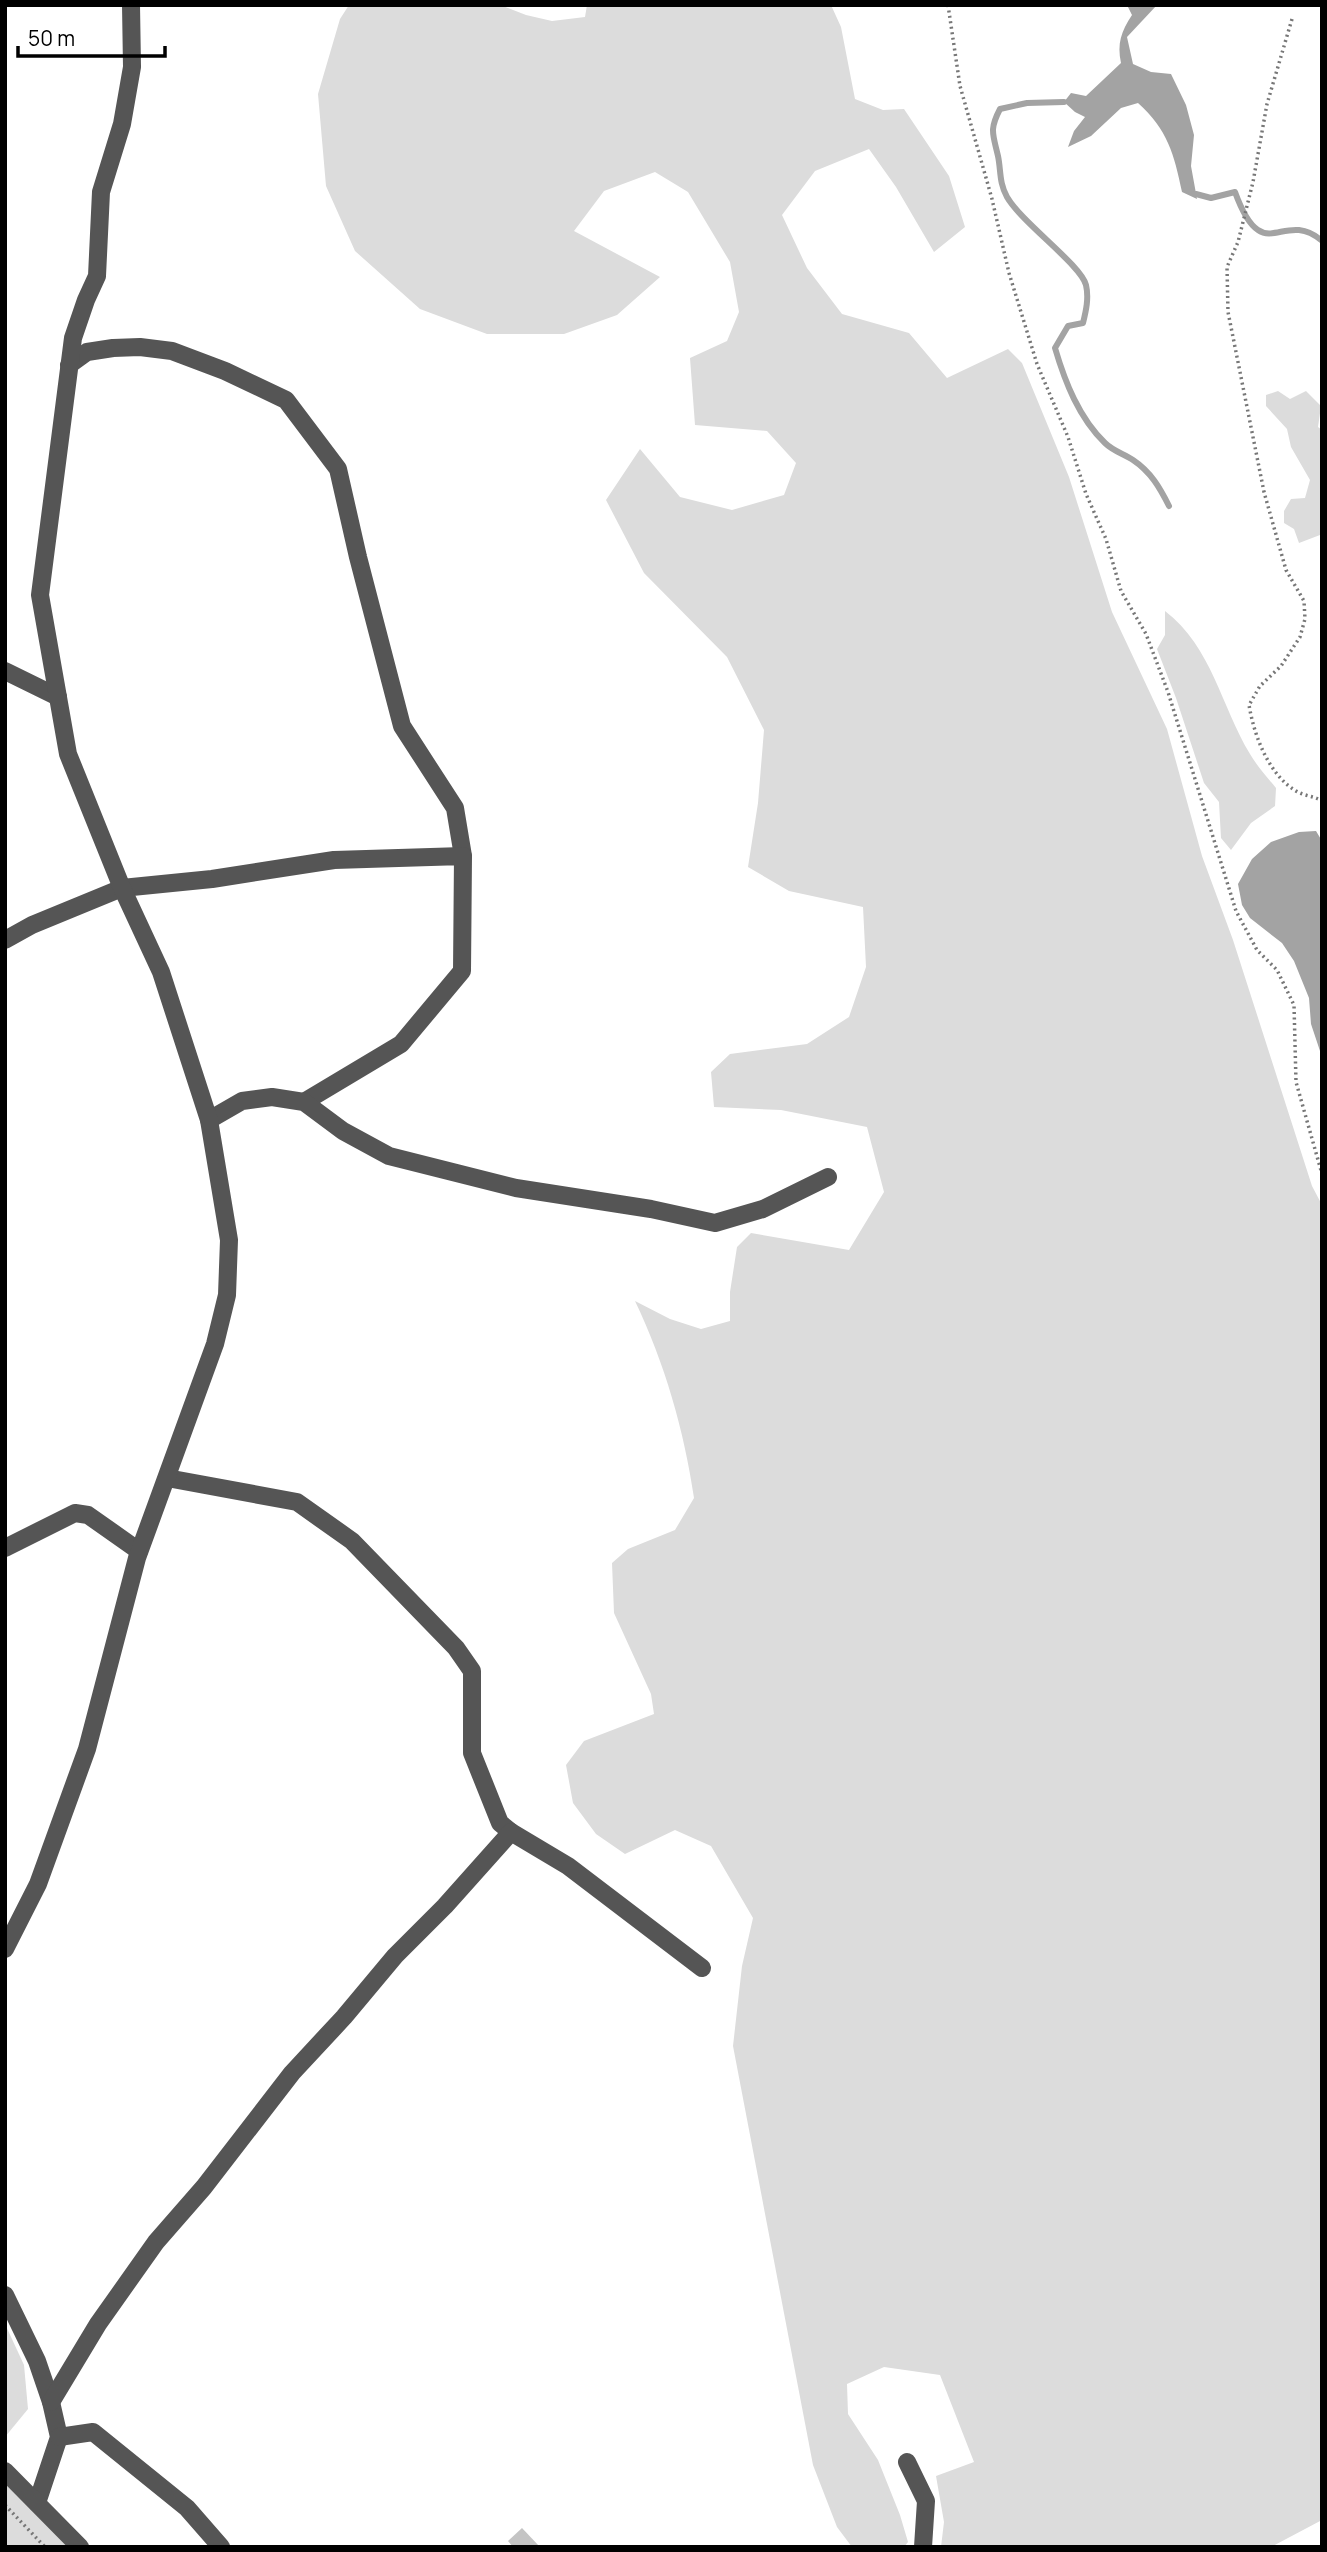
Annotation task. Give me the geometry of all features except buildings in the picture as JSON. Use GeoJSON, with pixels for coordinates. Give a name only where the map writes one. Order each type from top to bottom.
{"type":"FeatureCollection","features":[{"type":"Feature","properties":{"kind":"street"},"geometry":{"type":"LineString","coordinates":[[5,1949],[38,1884],[87,1749],[139,1551],[215,1344],[227,1295],[229,1240],[209,1120],[161,972],[121,888],[68,754],[40,595],[73,338],[97,276],[101,192],[122,124],[132,67],[131,5]]}},
{"type":"Feature","properties":{"kind":"street"},"geometry":{"type":"LineString","coordinates":[[69,365],[87,352],[113,348],[140,346],[172,351],[225,371],[286,400],[338,469],[402,726],[455,808],[463,856],[462,971],[401,1044],[304,1102]]}},
{"type":"Feature","properties":{"kind":"street"},"geometry":{"type":"LineString","coordinates":[[5,671],[58,697]]}},
{"type":"Feature","properties":{"kind":"street"},"geometry":{"type":"LineString","coordinates":[[5,940],[32,925],[121,888],[212,879],[334,860],[463,856]]}},
{"type":"Feature","properties":{"kind":"street"},"geometry":{"type":"LineString","coordinates":[[209,1120],[242,1101],[272,1097],[304,1102],[343,1131],[389,1156],[516,1188],[651,1209],[715,1223],[763,1209],[828,1177]]}},
{"type":"Feature","properties":{"kind":"street"},"geometry":{"type":"LineString","coordinates":[[167,1478],[298,1502],[352,1541],[456,1648],[472,1671],[472,1753],[500,1823],[568,1866],[702,1968]]}},
{"type":"Feature","properties":{"kind":"street"},"geometry":{"type":"LineString","coordinates":[[5,1548],[75,1513],[88,1515],[139,1551]]}},
{"type":"Feature","properties":{"kind":"street"},"geometry":{"type":"LineString","coordinates":[[51,2402],[98,2324],[156,2242],[204,2187],[292,2073],[395,1956],[511,1832]]}},
{"type":"Feature","properties":{"kind":"street"},"geometry":{"type":"LineString","coordinates":[[5,2295],[37,2361],[59,2437],[37,2503]]}},
{"type":"Feature","properties":{"kind":"street"},"geometry":{"type":"LineString","coordinates":[[59,2437],[93,2432],[187,2508],[221,2547]]}},
{"type":"Feature","properties":{"kind":"street"},"geometry":{"type":"LineString","coordinates":[[907,2462],[926,2501],[923,2547]]}},
{"type":"Feature","properties":{"kind":"street"},"geometry":{"type":"LineString","coordinates":[[5,2471],[80,2547]]}},
{"type":"Feature","properties":{"kind":"path"},"geometry":{"type":"LineString","coordinates":[[948,5],[960,86],[992,199],[1009,273],[1037,364],[1106,539],[1121,591],[1146,634],[1168,692],[1236,911],[1257,950],[1277,970],[1294,1005],[1296,1082],[1322,1174]]}},
{"type":"Feature","properties":{"kind":"path"},"geometry":{"type":"LineString","coordinates":[[1292,19],[1267,104],[1253,182],[1238,242],[1227,267],[1227,312],[1264,492],[1286,570],[1304,601],[1300,637],[1281,666],[1260,686],[1249,705],[1253,729],[1282,781],[1298,793],[1322,801]]}},
{"type":"Feature","properties":{"kind":"path"},"geometry":{"type":"LineString","coordinates":[[5,2505],[45,2547]]}},
{"type":"Feature","properties":{"kind":"shaded area"},"geometry":{"type":"Polygon","coordinates":[[[349,5],[500,5],[552,21],[585,17],[587,5],[831,5],[841,27],[855,99],[883,110],[904,109],[949,176],[965,227],[934,252],[896,187],[869,149],[815,171],[782,215],[807,268],[842,314],[909,333],[947,378],[1008,349],[1022,363],[1069,477],[1112,612],[1167,729],[1202,856],[1233,940],[1312,1186],[1322,1205],[1322,2520],[1271,2547],[941,2547],[944,2522],[936,2476],[974,2462],[940,2375],[884,2367],[847,2384],[848,2414],[878,2460],[900,2515],[908,2542],[904,2547],[852,2547],[837,2527],[813,2465],[733,2046],[742,1966],[753,1918],[711,1846],[675,1830],[625,1854],[596,1834],[573,1803],[566,1765],[584,1741],[654,1714],[651,1694],[614,1613],[612,1563],[628,1549],[675,1530],[694,1498],[685,1447],[672,1398],[635,1301],[670,1319],[701,1329],[730,1321],[730,1292],[737,1247],[751,1233],[849,1250],[884,1192],[867,1127],[781,1110],[714,1107],[711,1072],[730,1054],[807,1044],[849,1017],[866,967],[863,907],[789,891],[748,867],[758,803],[764,730],[727,657],[644,573],[606,500],[640,449],[680,497],[732,510],[784,495],[796,463],[767,431],[695,425],[690,358],[727,341],[739,312],[730,262],[688,192],[655,172],[604,191],[574,231],[660,277],[617,315],[564,334],[487,334],[420,309],[355,251],[326,186],[318,94],[340,19],[349,5]]]}},
{"type":"Feature","properties":{"kind":"shaded area"},"geometry":{"type":"Polygon","coordinates":[[[1127,5],[1157,5],[1127,37],[1133,64],[1151,72],[1171,74],[1186,105],[1194,135],[1191,166],[1197,199],[1182,192],[1168,143],[1156,123],[1138,103],[1121,108],[1091,136],[1068,147],[1074,131],[1085,117],[1064,102],[1071,93],[1086,96],[1121,63],[1121,38],[1132,15],[1127,5]]]}},
{"type":"Feature","properties":{"kind":"shaded area"},"geometry":{"type":"Polygon","coordinates":[[[1278,391],[1290,399],[1306,391],[1321,406],[1318,427],[1322,430],[1322,532],[1299,543],[1294,529],[1284,523],[1284,511],[1291,499],[1305,498],[1310,480],[1291,447],[1287,429],[1266,406],[1266,395],[1278,391]]]}},
{"type":"Feature","properties":{"kind":"shaded area"},"geometry":{"type":"Polygon","coordinates":[[[1165,611],[1181,626],[1205,659],[1240,736],[1276,788],[1275,806],[1251,823],[1231,850],[1221,838],[1219,802],[1204,783],[1157,649],[1165,635],[1165,611]]]}},
{"type":"Feature","properties":{"kind":"shaded area"},"geometry":{"type":"Polygon","coordinates":[[[1316,831],[1322,841],[1322,1068],[1320,1051],[1311,1024],[1309,998],[1294,961],[1282,943],[1250,918],[1242,905],[1238,884],[1252,859],[1271,842],[1299,832],[1316,831]]]}},
{"type":"Feature","properties":{"kind":"shaded area"},"geometry":{"type":"Polygon","coordinates":[[[5,2324],[24,2365],[28,2409],[5,2437],[5,2324]]]}},
{"type":"Feature","properties":{"kind":"shaded area"},"geometry":{"type":"Polygon","coordinates":[[[5,2471],[80,2547],[5,2547],[5,2471]]]}},
{"type":"Feature","properties":{"kind":"waterway"},"geometry":{"type":"LineString","coordinates":[[1064,102],[1027,103],[1000,109],[993,132],[1003,187],[1014,207],[1074,266],[1086,285],[1087,300],[1083,323],[1068,326],[1055,348],[1074,399],[1088,422],[1108,446],[1133,460],[1150,475],[1169,506]]}},
{"type":"Feature","properties":{"kind":"waterway"},"geometry":{"type":"LineString","coordinates":[[1196,194],[1211,198],[1235,192],[1247,218],[1258,230],[1264,233],[1302,230],[1321,240]]}}]}
